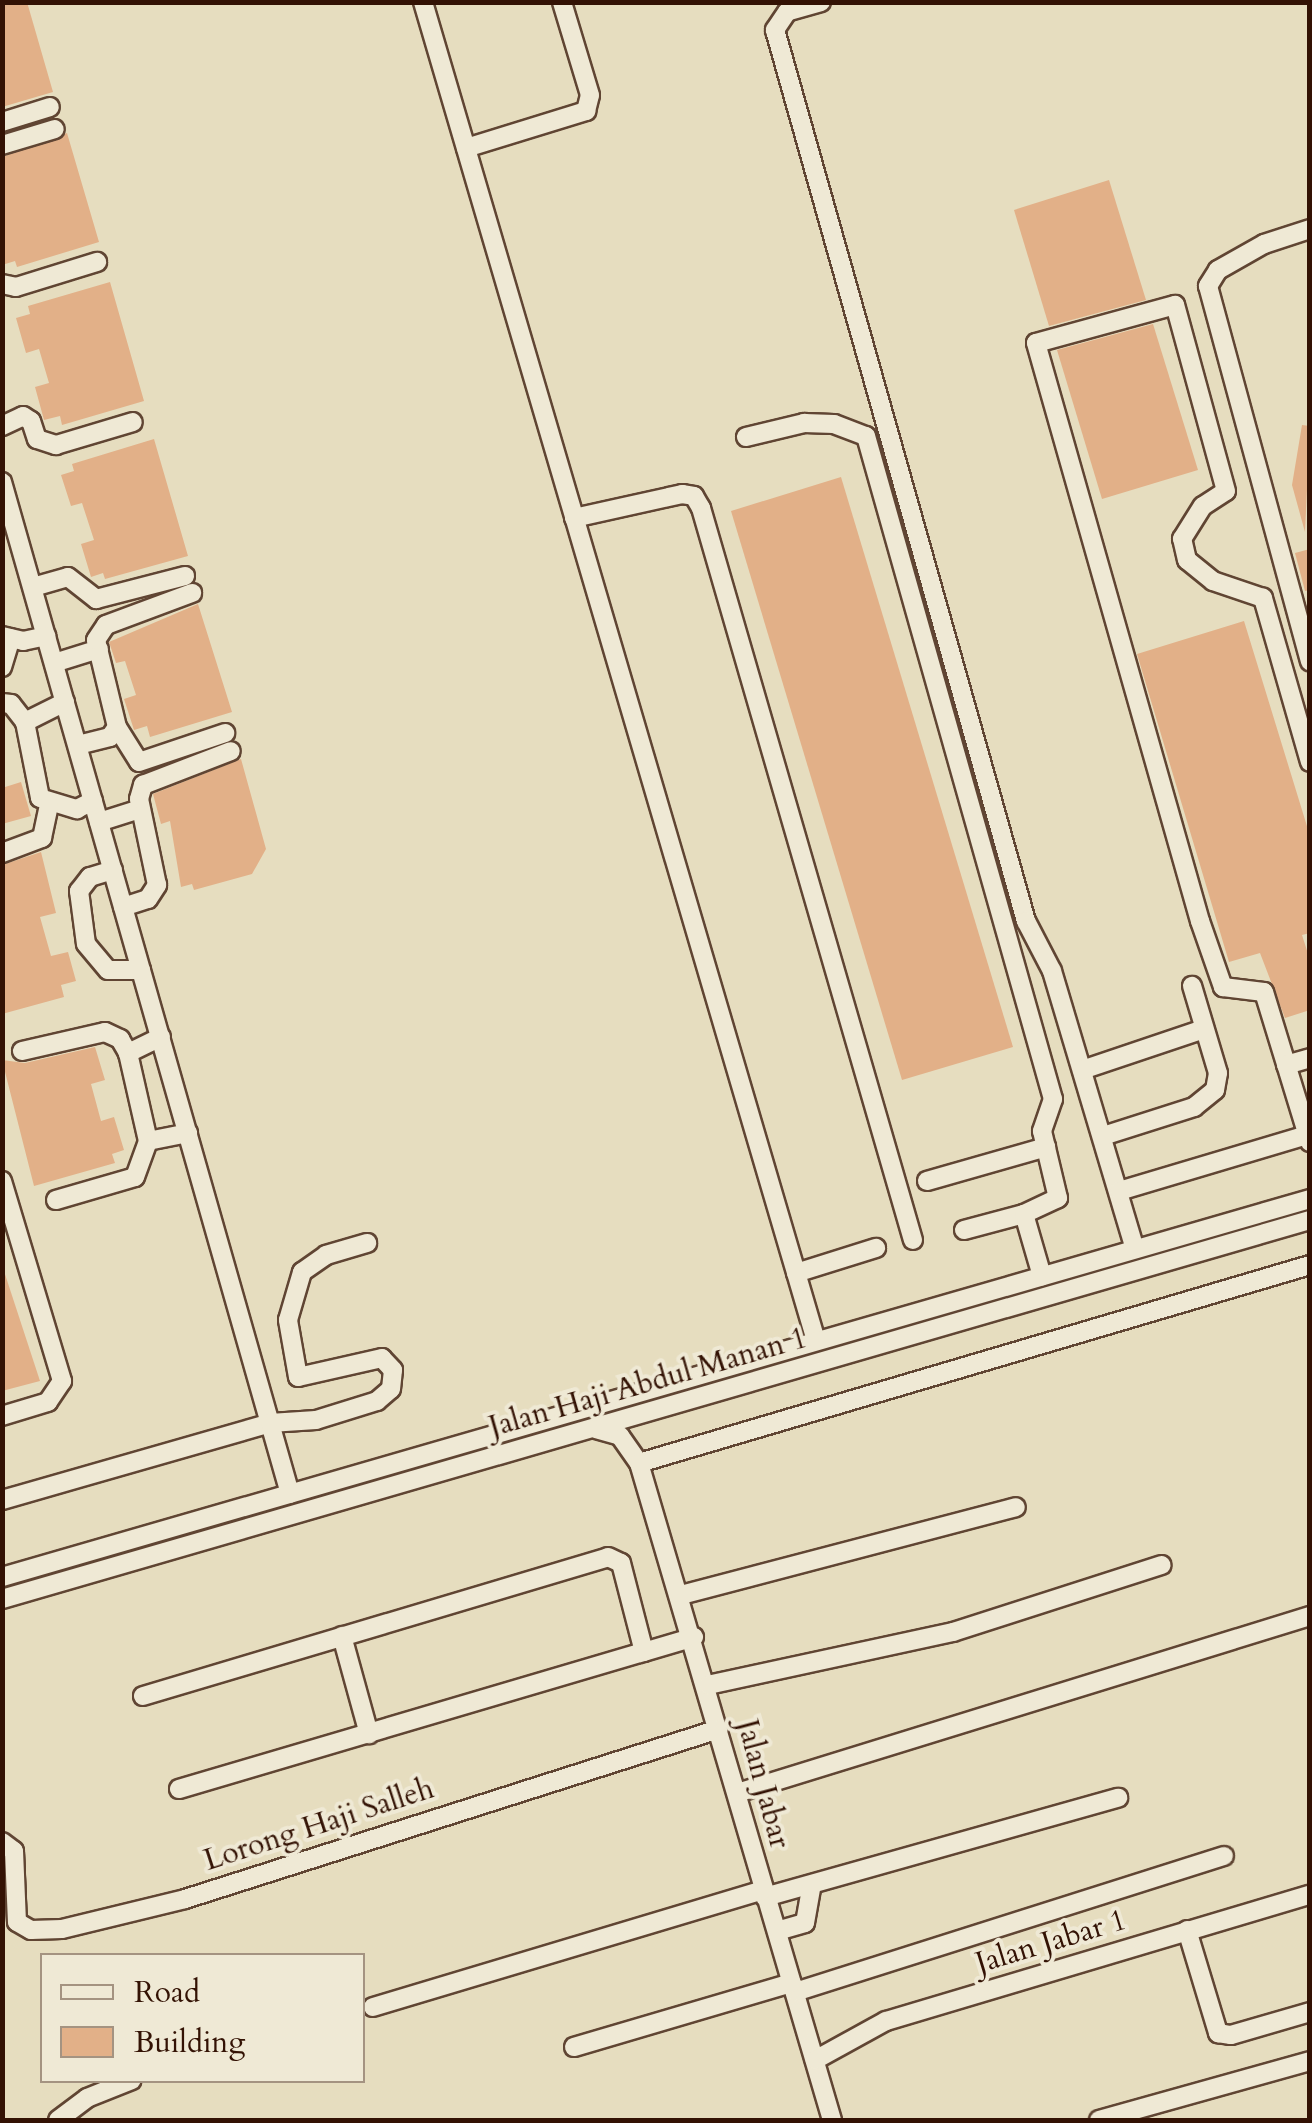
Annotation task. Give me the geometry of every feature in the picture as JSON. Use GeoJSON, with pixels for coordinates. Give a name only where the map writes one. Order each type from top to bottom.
{"type":"FeatureCollection","features":[{"type":"Feature","properties":{"kind":"street"},"geometry":{"type":"LineString","coordinates":[[423,2],[816,1341]]}},
{"type":"Feature","properties":{"kind":"street"},"geometry":{"type":"LineString","coordinates":[[466,148],[586,110],[590,95],[562,2]]}},
{"type":"Feature","properties":{"kind":"street"},"geometry":{"type":"LineString","coordinates":[[821,2],[787,12],[775,30],[1026,920],[1052,971],[1136,1249]]}},
{"type":"Feature","properties":{"kind":"street"},"geometry":{"type":"LineString","coordinates":[[2,122],[50,107]]}},
{"type":"Feature","properties":{"kind":"street"},"geometry":{"type":"LineString","coordinates":[[2,144],[55,129]]}},
{"type":"Feature","properties":{"kind":"street"},"geometry":{"type":"LineString","coordinates":[[1310,230],[1249,252],[1218,270],[1208,286],[1310,661]]}},
{"type":"Feature","properties":{"kind":"street"},"geometry":{"type":"LineString","coordinates":[[2,284],[16,287],[97,262]]}},
{"type":"Feature","properties":{"kind":"street"},"geometry":{"type":"LineString","coordinates":[[1119,1191],[1309,1137],[1264,992],[1223,987],[1217,970],[1036,343],[1175,305],[1226,491],[1203,506],[1182,539],[1187,560],[1213,581],[1263,598],[1310,762]]}},
{"type":"Feature","properties":{"kind":"street"},"geometry":{"type":"LineString","coordinates":[[2,426],[23,416],[32,421],[37,439],[56,445],[133,422]]}},
{"type":"Feature","properties":{"kind":"street"},"geometry":{"type":"LineString","coordinates":[[746,438],[804,423],[834,424],[866,436],[1053,1098],[1043,1128],[1058,1198],[1024,1214],[964,1230]]}},
{"type":"Feature","properties":{"kind":"street"},"geometry":{"type":"LineString","coordinates":[[2,482],[11,541],[32,587],[290,1494]]}},
{"type":"Feature","properties":{"kind":"street"},"geometry":{"type":"LineString","coordinates":[[574,518],[682,494],[694,496],[701,508],[912,1240]]}},
{"type":"Feature","properties":{"kind":"street"},"geometry":{"type":"LineString","coordinates":[[32,587],[68,577],[96,599],[189,585],[106,625],[99,649],[116,727],[139,762],[228,742],[143,785],[140,809],[157,885],[148,900],[124,907]]}},
{"type":"Feature","properties":{"kind":"street"},"geometry":{"type":"LineString","coordinates":[[2,667],[7,637],[46,636]]}},
{"type":"Feature","properties":{"kind":"street"},"geometry":{"type":"LineString","coordinates":[[54,663],[99,649]]}},
{"type":"Feature","properties":{"kind":"street"},"geometry":{"type":"LineString","coordinates":[[25,722],[65,702]]}},
{"type":"Feature","properties":{"kind":"street"},"geometry":{"type":"LineString","coordinates":[[2,704],[12,704],[25,722],[40,798],[49,805],[77,809],[93,801]]}},
{"type":"Feature","properties":{"kind":"street"},"geometry":{"type":"LineString","coordinates":[[78,746],[110,737],[116,727]]}},
{"type":"Feature","properties":{"kind":"street"},"geometry":{"type":"LineString","coordinates":[[2,853],[42,838],[49,805]]}},
{"type":"Feature","properties":{"kind":"street"},"geometry":{"type":"LineString","coordinates":[[99,822],[140,809]]}},
{"type":"Feature","properties":{"kind":"street"},"geometry":{"type":"LineString","coordinates":[[113,870],[90,877],[78,891],[86,944],[108,970],[142,970]]}},
{"type":"Feature","properties":{"kind":"street"},"geometry":{"type":"LineString","coordinates":[[1102,1136],[1194,1107],[1215,1090],[1218,1073],[1192,986]]}},
{"type":"Feature","properties":{"kind":"street"},"geometry":{"type":"LineString","coordinates":[[1082,1070],[1204,1029]]}},
{"type":"Feature","properties":{"kind":"street"},"geometry":{"type":"LineString","coordinates":[[22,1051],[105,1032],[120,1040],[128,1053],[148,1141],[135,1177],[56,1200]]}},
{"type":"Feature","properties":{"kind":"street"},"geometry":{"type":"LineString","coordinates":[[128,1053],[160,1036]]}},
{"type":"Feature","properties":{"kind":"street"},"geometry":{"type":"LineString","coordinates":[[1286,1066],[1310,1058]]}},
{"type":"Feature","properties":{"kind":"street"},"geometry":{"type":"LineString","coordinates":[[148,1141],[188,1132]]}},
{"type":"Feature","properties":{"kind":"street"},"geometry":{"type":"LineString","coordinates":[[927,1181],[1046,1147]]}},
{"type":"Feature","properties":{"kind":"street"},"geometry":{"type":"LineString","coordinates":[[2,1180],[62,1381],[48,1402],[2,1416]]}},
{"type":"Feature","properties":{"kind":"street","name":"Jalan Haji Abdul Manan 1"},"geometry":{"type":"LineString","coordinates":[[2,1577],[1310,1198]]}},
{"type":"Feature","properties":{"kind":"street"},"geometry":{"type":"LineString","coordinates":[[1024,1214],[1042,1276]]}},
{"type":"Feature","properties":{"kind":"street","name":"Jalan Haji Abdul Manan 1"},"geometry":{"type":"LineString","coordinates":[[2,1599],[1310,1220]]}},
{"type":"Feature","properties":{"kind":"street"},"geometry":{"type":"LineString","coordinates":[[2,1500],[270,1422],[316,1420],[376,1401],[391,1389],[393,1370],[382,1358],[298,1378],[288,1320],[302,1272],[367,1243]]}},
{"type":"Feature","properties":{"kind":"street"},"geometry":{"type":"LineString","coordinates":[[796,1273],[876,1248]]}},
{"type":"Feature","properties":{"kind":"street"},"geometry":{"type":"LineString","coordinates":[[640,1463],[1310,1265]]}},
{"type":"Feature","properties":{"kind":"street"},"geometry":{"type":"LineString","coordinates":[[640,1463],[639,1430],[660,1407]]}},
{"type":"Feature","properties":{"kind":"street"},"geometry":{"type":"LineString","coordinates":[[588,1428],[620,1436],[640,1463]]}},
{"type":"Feature","properties":{"kind":"street","name":"Jalan Jabar"},"geometry":{"type":"LineString","coordinates":[[640,1463],[832,2120]]}},
{"type":"Feature","properties":{"kind":"street"},"geometry":{"type":"LineString","coordinates":[[681,1594],[1016,1507]]}},
{"type":"Feature","properties":{"kind":"street"},"geometry":{"type":"LineString","coordinates":[[143,1696],[608,1557],[620,1563],[626,1577],[644,1652]]}},
{"type":"Feature","properties":{"kind":"street"},"geometry":{"type":"LineString","coordinates":[[708,1685],[871,1654],[1162,1566]]}},
{"type":"Feature","properties":{"kind":"street"},"geometry":{"type":"LineString","coordinates":[[738,1794],[1310,1616]]}},
{"type":"Feature","properties":{"kind":"street"},"geometry":{"type":"LineString","coordinates":[[342,1636],[369,1734]]}},
{"type":"Feature","properties":{"kind":"street"},"geometry":{"type":"LineString","coordinates":[[179,1789],[694,1638]]}},
{"type":"Feature","properties":{"kind":"street","name":"Lorong Haji Salleh"},"geometry":{"type":"LineString","coordinates":[[2,1842],[14,1851],[18,1922],[30,1930],[62,1929],[185,1899],[719,1729]]}},
{"type":"Feature","properties":{"kind":"street"},"geometry":{"type":"LineString","coordinates":[[373,2006],[764,1893],[812,1884],[1118,1798]]}},
{"type":"Feature","properties":{"kind":"street"},"geometry":{"type":"LineString","coordinates":[[574,2048],[794,1988],[1224,1856]]}},
{"type":"Feature","properties":{"kind":"street"},"geometry":{"type":"LineString","coordinates":[[777,1931],[805,1922],[812,1884]]}},
{"type":"Feature","properties":{"kind":"street","name":"Jalan Jabar 1"},"geometry":{"type":"LineString","coordinates":[[815,2060],[886,2021],[1310,1894]]}},
{"type":"Feature","properties":{"kind":"street"},"geometry":{"type":"LineString","coordinates":[[1188,1930],[1218,2032],[1230,2035],[1310,2012]]}},
{"type":"Feature","properties":{"kind":"street"},"geometry":{"type":"LineString","coordinates":[[1098,2120],[1310,2061]]}},
{"type":"Feature","properties":{"kind":"street"},"geometry":{"type":"LineString","coordinates":[[58,2120],[87,2098],[124,2083]]}},
{"type":"Feature","properties":{"kind":"building"},"geometry":{"type":"Polygon","coordinates":[[[2,2],[27,2],[53,92],[2,107],[2,2]]]}},
{"type":"Feature","properties":{"kind":"building"},"geometry":{"type":"Polygon","coordinates":[[[67,133],[99,242],[17,267],[15,261],[2,265],[2,157],[67,133]]]}},
{"type":"Feature","properties":{"kind":"building"},"geometry":{"type":"Polygon","coordinates":[[[1109,180],[1146,300],[1049,326],[1014,210],[1109,180]]]}},
{"type":"Feature","properties":{"kind":"building"},"geometry":{"type":"Polygon","coordinates":[[[110,282],[144,401],[62,425],[60,416],[44,420],[35,387],[49,383],[39,349],[26,353],[16,318],[30,314],[28,306],[110,282]]]}},
{"type":"Feature","properties":{"kind":"building"},"geometry":{"type":"Polygon","coordinates":[[[1153,324],[1198,470],[1102,499],[1057,350],[1153,324]]]}},
{"type":"Feature","properties":{"kind":"building"},"geometry":{"type":"Polygon","coordinates":[[[1302,425],[1310,426],[1305,532],[1292,485],[1302,425]]]}},
{"type":"Feature","properties":{"kind":"building"},"geometry":{"type":"Polygon","coordinates":[[[154,439],[188,556],[105,579],[103,573],[91,577],[81,544],[94,540],[82,503],[71,506],[61,475],[74,471],[72,464],[154,439]]]}},
{"type":"Feature","properties":{"kind":"building"},"geometry":{"type":"Polygon","coordinates":[[[841,477],[1013,1047],[902,1080],[731,511],[841,477]]]}},
{"type":"Feature","properties":{"kind":"building"},"geometry":{"type":"Polygon","coordinates":[[[1310,549],[1310,590],[1305,591],[1295,553],[1310,549]]]}},
{"type":"Feature","properties":{"kind":"building"},"geometry":{"type":"Polygon","coordinates":[[[198,604],[232,712],[150,737],[147,726],[134,730],[124,699],[136,695],[125,661],[116,663],[109,642],[198,604]]]}},
{"type":"Feature","properties":{"kind":"building"},"geometry":{"type":"Polygon","coordinates":[[[1244,621],[1310,836],[1310,933],[1302,935],[1310,960],[1310,1010],[1285,1018],[1260,953],[1229,962],[1137,654],[1244,621]]]}},
{"type":"Feature","properties":{"kind":"building"},"geometry":{"type":"Polygon","coordinates":[[[241,759],[266,849],[252,874],[194,890],[192,884],[181,887],[170,821],[161,824],[153,794],[241,759]]]}},
{"type":"Feature","properties":{"kind":"building"},"geometry":{"type":"Polygon","coordinates":[[[21,782],[31,816],[2,824],[2,788],[21,782]]]}},
{"type":"Feature","properties":{"kind":"building"},"geometry":{"type":"Polygon","coordinates":[[[41,852],[56,913],[40,917],[51,956],[68,952],[76,981],[61,985],[64,997],[2,1014],[2,865],[41,852]]]}},
{"type":"Feature","properties":{"kind":"building"},"geometry":{"type":"Polygon","coordinates":[[[95,1047],[105,1080],[91,1084],[101,1121],[114,1117],[124,1150],[112,1154],[115,1163],[34,1186],[2,1060],[25,1063],[95,1047]]]}},
{"type":"Feature","properties":{"kind":"building"},"geometry":{"type":"Polygon","coordinates":[[[2,1265],[40,1381],[2,1391],[2,1265]]]}}]}
